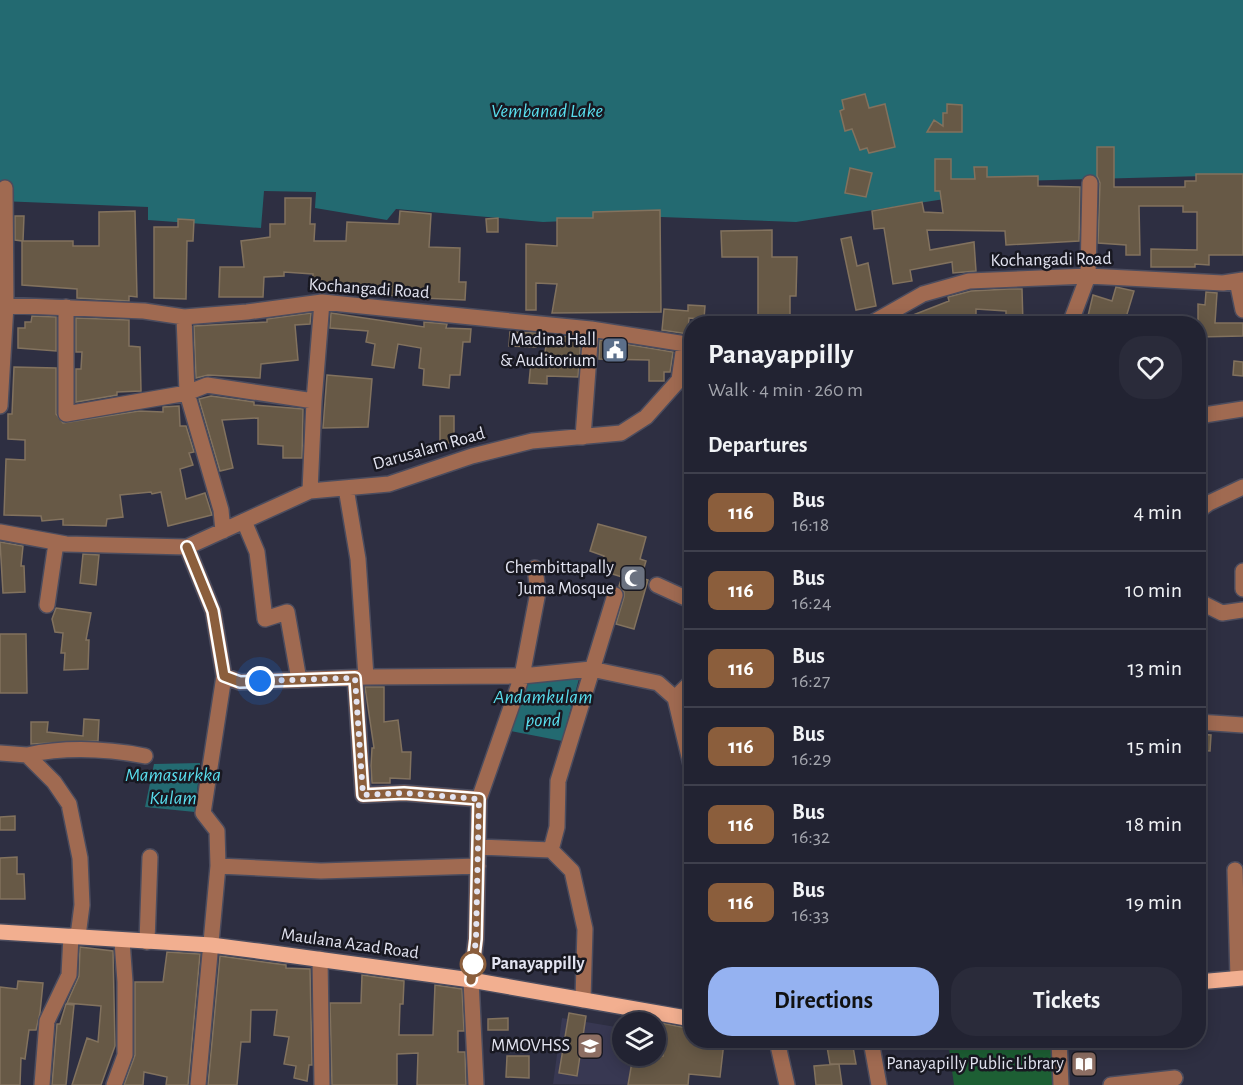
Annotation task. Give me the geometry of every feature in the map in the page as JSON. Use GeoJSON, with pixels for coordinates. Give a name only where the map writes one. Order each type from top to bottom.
{"type":"FeatureCollection","features":[{"type":"Feature","properties":{"kind":"main road","name":"Maulana Azad Road"},"geometry":{"type":"LineString","coordinates":[[0,932],[211,945],[471,980],[684,1018]]}},
{"type":"Feature","properties":{"kind":"main road"},"geometry":{"type":"LineString","coordinates":[[1206,981],[1240,978]]}},
{"type":"Feature","properties":{"kind":"street"},"geometry":{"type":"LineString","coordinates":[[1073,316],[1088,276],[1090,183]]}},
{"type":"Feature","properties":{"kind":"street"},"geometry":{"type":"LineString","coordinates":[[0,406],[5,188]]}},
{"type":"Feature","properties":{"kind":"street","name":"Kochangadi Road"},"geometry":{"type":"LineString","coordinates":[[884,316],[923,294],[969,281],[1088,276],[1223,284],[1240,281]]}},
{"type":"Feature","properties":{"kind":"street"},"geometry":{"type":"LineString","coordinates":[[1240,281],[1243,310]]}},
{"type":"Feature","properties":{"kind":"street","name":"Kochangadi Road"},"geometry":{"type":"LineString","coordinates":[[3,305],[144,311],[184,317],[247,312],[308,302],[322,302],[591,328],[684,344]]}},
{"type":"Feature","properties":{"kind":"street"},"geometry":{"type":"LineString","coordinates":[[310,491],[322,302]]}},
{"type":"Feature","properties":{"kind":"street"},"geometry":{"type":"LineString","coordinates":[[66,307],[66,414],[187,393],[207,385],[314,400]]}},
{"type":"Feature","properties":{"kind":"street"},"geometry":{"type":"LineString","coordinates":[[184,317],[187,393],[221,510],[223,531]]}},
{"type":"Feature","properties":{"kind":"street"},"geometry":{"type":"LineString","coordinates":[[583,437],[591,328]]}},
{"type":"Feature","properties":{"kind":"street","name":"Darusalam Road"},"geometry":{"type":"LineString","coordinates":[[0,532],[56,543],[187,547],[310,491],[390,484],[472,456],[532,441],[621,433],[646,417],[679,380],[684,361]]}},
{"type":"Feature","properties":{"kind":"street"},"geometry":{"type":"LineString","coordinates":[[1206,415],[1243,410]]}},
{"type":"Feature","properties":{"kind":"street"},"geometry":{"type":"LineString","coordinates":[[1206,505],[1243,487]]}},
{"type":"Feature","properties":{"kind":"street"},"geometry":{"type":"LineString","coordinates":[[346,488],[358,559],[363,795],[404,793],[479,799]]}},
{"type":"Feature","properties":{"kind":"street"},"geometry":{"type":"LineString","coordinates":[[244,521],[257,552],[265,619],[287,612],[299,680]]}},
{"type":"Feature","properties":{"kind":"street"},"geometry":{"type":"LineString","coordinates":[[47,605],[56,543]]}},
{"type":"Feature","properties":{"kind":"street"},"geometry":{"type":"LineString","coordinates":[[187,547],[213,611],[224,676],[203,813],[217,831],[218,867],[198,1085]]}},
{"type":"Feature","properties":{"kind":"street"},"geometry":{"type":"LineString","coordinates":[[476,1085],[471,980],[476,939],[479,799],[522,676],[538,592],[535,568]]}},
{"type":"Feature","properties":{"kind":"street"},"geometry":{"type":"LineString","coordinates":[[1243,571],[1243,590]]}},
{"type":"Feature","properties":{"kind":"street"},"geometry":{"type":"LineString","coordinates":[[657,585],[684,598]]}},
{"type":"Feature","properties":{"kind":"street"},"geometry":{"type":"LineString","coordinates":[[551,850],[557,827],[558,780],[615,596]]}},
{"type":"Feature","properties":{"kind":"street"},"geometry":{"type":"LineString","coordinates":[[1206,605],[1222,612],[1243,610]]}},
{"type":"Feature","properties":{"kind":"street"},"geometry":{"type":"LineString","coordinates":[[224,676],[240,682],[361,677],[522,676],[591,669],[658,684],[675,698],[684,701]]}},
{"type":"Feature","properties":{"kind":"street"},"geometry":{"type":"LineString","coordinates":[[675,698],[684,689]]}},
{"type":"Feature","properties":{"kind":"street"},"geometry":{"type":"LineString","coordinates":[[675,698],[684,736]]}},
{"type":"Feature","properties":{"kind":"street"},"geometry":{"type":"LineString","coordinates":[[1206,723],[1243,725]]}},
{"type":"Feature","properties":{"kind":"street"},"geometry":{"type":"LineString","coordinates":[[0,753],[121,752],[145,756]]}},
{"type":"Feature","properties":{"kind":"street"},"geometry":{"type":"LineString","coordinates":[[27,754],[54,782],[69,804],[80,858],[82,905],[74,936],[69,975],[47,1022],[42,1085]]}},
{"type":"Feature","properties":{"kind":"street"},"geometry":{"type":"LineString","coordinates":[[479,847],[551,850],[572,872],[585,929],[583,1000]]}},
{"type":"Feature","properties":{"kind":"street"},"geometry":{"type":"LineString","coordinates":[[147,942],[150,857]]}},
{"type":"Feature","properties":{"kind":"street"},"geometry":{"type":"LineString","coordinates":[[218,867],[321,871],[478,866]]}},
{"type":"Feature","properties":{"kind":"street"},"geometry":{"type":"LineString","coordinates":[[1235,870],[1240,978]]}},
{"type":"Feature","properties":{"kind":"street"},"geometry":{"type":"LineString","coordinates":[[114,1085],[125,1055],[125,982],[122,941]]}},
{"type":"Feature","properties":{"kind":"street"},"geometry":{"type":"LineString","coordinates":[[320,959],[322,1085]]}},
{"type":"Feature","properties":{"kind":"street"},"geometry":{"type":"LineString","coordinates":[[779,1048],[787,1085]]}},
{"type":"Feature","properties":{"kind":"street"},"geometry":{"type":"LineString","coordinates":[[872,1048],[879,1085]]}},
{"type":"Feature","properties":{"kind":"street"},"geometry":{"type":"LineString","coordinates":[[1059,1048],[1061,1085]]}},
{"type":"Feature","properties":{"kind":"street"},"geometry":{"type":"LineString","coordinates":[[1111,1085],[1175,1077]]}},
{"type":"Feature","properties":{"kind":"shaded area","name":"MMOVHSS"},"geometry":{"type":"Polygon","coordinates":[[[562,1018],[612,1026],[612,1066],[658,1066],[655,1085],[553,1084],[562,1018]]]}},
{"type":"Feature","properties":{"kind":"green space"},"geometry":{"type":"Polygon","coordinates":[[[949,1048],[1053,1048],[1056,1085],[954,1085],[949,1048]]]}},
{"type":"Feature","properties":{"kind":"water","name":"Vembanad Lake"},"geometry":{"type":"Polygon","coordinates":[[[0,0],[1243,0],[1243,175],[978,182],[964,196],[796,222],[661,217],[543,222],[396,209],[387,220],[315,208],[316,192],[264,191],[261,228],[148,220],[148,207],[0,201],[0,0]]]}},
{"type":"Feature","properties":{"kind":"water","name":"Andamkulam pond"},"geometry":{"type":"Polygon","coordinates":[[[580,675],[562,741],[506,730],[523,680],[580,675]]]}},
{"type":"Feature","properties":{"kind":"water","name":"Mamasurkka Kulam"},"geometry":{"type":"Polygon","coordinates":[[[200,763],[195,812],[145,807],[154,764],[200,763]]]}},
{"type":"Feature","properties":{"kind":"building"},"geometry":{"type":"Polygon","coordinates":[[[865,94],[869,108],[885,104],[895,147],[869,153],[867,148],[860,150],[852,129],[845,131],[840,111],[844,109],[842,100],[865,94]]]}},
{"type":"Feature","properties":{"kind":"building"},"geometry":{"type":"Polygon","coordinates":[[[947,104],[962,105],[962,132],[927,132],[934,120],[943,126],[943,113],[947,113],[947,104]]]}},
{"type":"Feature","properties":{"kind":"building"},"geometry":{"type":"Polygon","coordinates":[[[1097,147],[1114,147],[1114,187],[1185,187],[1185,181],[1196,181],[1196,174],[1243,174],[1243,255],[1209,255],[1209,265],[1195,264],[1195,267],[1151,267],[1151,249],[1197,250],[1197,212],[1183,212],[1183,206],[1139,206],[1140,255],[1126,255],[1126,245],[1098,243],[1100,183],[1097,176],[1097,147]]]}},
{"type":"Feature","properties":{"kind":"building"},"geometry":{"type":"Polygon","coordinates":[[[935,159],[951,159],[951,179],[975,179],[974,167],[987,167],[987,177],[1038,176],[1038,186],[1080,187],[1079,241],[1006,245],[1005,231],[927,230],[930,250],[974,242],[976,271],[953,273],[952,262],[910,270],[912,281],[893,284],[884,228],[874,229],[872,211],[922,202],[924,212],[943,213],[940,191],[935,191],[935,159]]]}},
{"type":"Feature","properties":{"kind":"building"},"geometry":{"type":"Polygon","coordinates":[[[850,168],[872,173],[866,197],[845,193],[850,168]]]}},
{"type":"Feature","properties":{"kind":"building"},"geometry":{"type":"Polygon","coordinates":[[[285,198],[311,198],[310,224],[315,224],[314,241],[346,241],[347,222],[399,224],[400,211],[431,214],[429,247],[460,248],[459,282],[466,282],[465,300],[400,297],[389,295],[390,290],[313,289],[313,274],[284,272],[284,276],[264,277],[263,297],[219,297],[220,267],[244,267],[241,241],[270,237],[270,224],[285,224],[285,198]]]}},
{"type":"Feature","properties":{"kind":"building"},"geometry":{"type":"Polygon","coordinates":[[[660,210],[661,312],[552,313],[557,284],[536,283],[536,310],[526,310],[526,244],[557,246],[557,218],[593,218],[593,212],[660,210]]]}},
{"type":"Feature","properties":{"kind":"building"},"geometry":{"type":"Polygon","coordinates":[[[135,211],[137,297],[129,296],[129,301],[77,298],[77,289],[22,285],[22,241],[15,240],[15,216],[24,216],[23,241],[73,241],[73,246],[99,246],[99,212],[135,211]]]}},
{"type":"Feature","properties":{"kind":"building"},"geometry":{"type":"Polygon","coordinates":[[[498,218],[498,232],[487,232],[486,219],[498,218]]]}},
{"type":"Feature","properties":{"kind":"building"},"geometry":{"type":"Polygon","coordinates":[[[178,219],[194,220],[193,241],[187,241],[186,299],[154,298],[154,227],[178,227],[178,219]]]}},
{"type":"Feature","properties":{"kind":"building"},"geometry":{"type":"Polygon","coordinates":[[[772,230],[772,257],[797,257],[796,296],[790,296],[790,316],[758,316],[758,257],[722,257],[721,231],[772,230]]]}},
{"type":"Feature","properties":{"kind":"building"},"geometry":{"type":"Polygon","coordinates":[[[851,237],[857,266],[868,263],[876,306],[856,310],[841,239],[851,237]]]}},
{"type":"Feature","properties":{"kind":"building"},"geometry":{"type":"Polygon","coordinates":[[[1116,287],[1134,291],[1126,316],[1088,316],[1093,295],[1112,301],[1116,287]]]}},
{"type":"Feature","properties":{"kind":"building"},"geometry":{"type":"Polygon","coordinates":[[[1022,289],[1023,316],[1006,316],[1006,311],[976,309],[976,316],[911,316],[949,301],[948,297],[971,291],[1022,289]]]}},
{"type":"Feature","properties":{"kind":"building"},"geometry":{"type":"Polygon","coordinates":[[[1206,292],[1217,293],[1215,323],[1243,323],[1243,336],[1206,337],[1206,316],[1198,316],[1198,304],[1205,305],[1206,292]]]}},
{"type":"Feature","properties":{"kind":"building"},"geometry":{"type":"Polygon","coordinates":[[[688,305],[705,306],[704,316],[684,316],[684,333],[662,330],[664,309],[688,311],[688,305]]]}},
{"type":"Feature","properties":{"kind":"building"},"geometry":{"type":"Polygon","coordinates":[[[311,313],[310,324],[295,325],[298,360],[261,364],[260,378],[208,375],[196,378],[194,326],[267,322],[267,319],[311,313]]]}},
{"type":"Feature","properties":{"kind":"building"},"geometry":{"type":"Polygon","coordinates":[[[331,313],[424,327],[424,322],[447,324],[446,328],[471,329],[470,342],[463,342],[460,375],[450,375],[449,388],[423,385],[424,369],[419,368],[421,348],[398,344],[394,368],[372,365],[375,344],[366,342],[368,331],[330,328],[331,313]]]}},
{"type":"Feature","properties":{"kind":"building"},"geometry":{"type":"Polygon","coordinates":[[[32,316],[56,317],[56,351],[18,348],[18,328],[25,328],[25,322],[31,322],[32,316]]]}},
{"type":"Feature","properties":{"kind":"building"},"geometry":{"type":"Polygon","coordinates":[[[76,318],[129,320],[129,346],[140,347],[141,391],[117,392],[117,395],[76,402],[76,369],[81,369],[82,352],[76,352],[76,318]]]}},
{"type":"Feature","properties":{"kind":"building"},"geometry":{"type":"Polygon","coordinates":[[[510,332],[536,333],[536,347],[509,346],[510,332]]]}},
{"type":"Feature","properties":{"kind":"building"},"geometry":{"type":"Polygon","coordinates":[[[548,335],[581,338],[578,377],[547,376],[547,384],[529,383],[531,362],[543,363],[548,335]]]}},
{"type":"Feature","properties":{"kind":"building"},"geometry":{"type":"Polygon","coordinates":[[[600,340],[673,352],[670,372],[664,372],[664,381],[649,381],[649,360],[599,359],[600,340]]]}},
{"type":"Feature","properties":{"kind":"building"},"geometry":{"type":"Polygon","coordinates":[[[1234,361],[1243,362],[1243,376],[1233,375],[1234,361]]]}},
{"type":"Feature","properties":{"kind":"building"},"geometry":{"type":"Polygon","coordinates":[[[14,367],[56,368],[56,414],[63,423],[139,411],[163,412],[163,407],[179,406],[180,426],[186,426],[194,452],[189,453],[193,465],[180,469],[186,499],[205,493],[212,515],[168,526],[161,492],[152,494],[151,492],[120,495],[123,517],[107,519],[106,526],[63,525],[63,519],[42,521],[41,516],[4,515],[6,459],[25,460],[25,440],[8,439],[8,414],[12,414],[14,367]]]}},
{"type":"Feature","properties":{"kind":"building"},"geometry":{"type":"Polygon","coordinates":[[[327,375],[372,379],[368,427],[323,428],[327,375]]]}},
{"type":"Feature","properties":{"kind":"building"},"geometry":{"type":"Polygon","coordinates":[[[211,396],[254,402],[254,405],[303,409],[302,458],[283,458],[283,446],[258,444],[258,418],[222,420],[233,468],[220,471],[199,399],[211,396]]]}},
{"type":"Feature","properties":{"kind":"building"},"geometry":{"type":"Polygon","coordinates":[[[440,416],[454,416],[454,443],[440,443],[440,416]]]}},
{"type":"Feature","properties":{"kind":"building"},"geometry":{"type":"Polygon","coordinates":[[[598,524],[646,537],[640,559],[646,561],[641,578],[648,580],[634,629],[616,624],[624,597],[624,592],[619,586],[622,577],[606,572],[608,564],[602,562],[604,556],[590,551],[598,524]]]}},
{"type":"Feature","properties":{"kind":"building"},"geometry":{"type":"Polygon","coordinates":[[[0,542],[23,546],[21,566],[24,566],[25,592],[3,593],[0,542]]]}},
{"type":"Feature","properties":{"kind":"building"},"geometry":{"type":"Polygon","coordinates":[[[83,554],[99,555],[96,585],[80,583],[83,554]]]}},
{"type":"Feature","properties":{"kind":"building"},"geometry":{"type":"Polygon","coordinates":[[[56,608],[91,613],[86,640],[89,640],[88,669],[64,670],[65,653],[61,653],[63,633],[55,632],[52,619],[56,608]]]}},
{"type":"Feature","properties":{"kind":"building"},"geometry":{"type":"Polygon","coordinates":[[[0,634],[26,634],[27,693],[0,693],[0,634]]]}},
{"type":"Feature","properties":{"kind":"building"},"geometry":{"type":"Polygon","coordinates":[[[365,687],[384,687],[384,722],[398,720],[402,752],[411,752],[410,779],[390,778],[390,783],[372,783],[372,748],[374,748],[365,687]]]}},
{"type":"Feature","properties":{"kind":"building"},"geometry":{"type":"Polygon","coordinates":[[[84,719],[99,720],[98,741],[31,744],[31,722],[48,722],[47,732],[83,736],[84,719]]]}},
{"type":"Feature","properties":{"kind":"building"},"geometry":{"type":"Polygon","coordinates":[[[1206,735],[1211,735],[1210,751],[1206,751],[1206,735]]]}},
{"type":"Feature","properties":{"kind":"building"},"geometry":{"type":"Polygon","coordinates":[[[15,816],[15,830],[0,830],[0,817],[15,816]]]}},
{"type":"Feature","properties":{"kind":"building"},"geometry":{"type":"Polygon","coordinates":[[[17,857],[17,874],[24,874],[25,899],[0,899],[0,858],[17,857]]]}},
{"type":"Feature","properties":{"kind":"building"},"geometry":{"type":"Polygon","coordinates":[[[80,947],[113,951],[115,1046],[101,1085],[72,1085],[87,1038],[98,1042],[101,1006],[67,1003],[79,976],[80,947]]]}},
{"type":"Feature","properties":{"kind":"building"},"geometry":{"type":"Polygon","coordinates":[[[167,952],[200,954],[188,1085],[166,1085],[167,1077],[144,1072],[143,1085],[124,1085],[135,1055],[135,982],[163,982],[167,952]]]}},
{"type":"Feature","properties":{"kind":"building"},"geometry":{"type":"Polygon","coordinates":[[[220,956],[286,965],[286,968],[310,969],[312,1065],[309,1065],[307,1081],[294,1078],[296,1066],[284,1064],[289,1037],[274,1035],[277,1010],[251,1010],[250,1042],[241,1042],[237,1085],[208,1085],[220,956]]]}},
{"type":"Feature","properties":{"kind":"building"},"geometry":{"type":"Polygon","coordinates":[[[362,975],[404,981],[403,1004],[400,1004],[399,1035],[433,1035],[435,985],[462,989],[464,1031],[458,1031],[458,1052],[465,1052],[466,1085],[417,1085],[418,1053],[397,1054],[397,1085],[332,1085],[330,1003],[361,1003],[362,975]]]}},
{"type":"Feature","properties":{"kind":"building"},"geometry":{"type":"Polygon","coordinates":[[[18,981],[43,983],[40,1013],[36,1030],[29,1030],[25,1059],[21,1058],[20,1085],[0,1085],[0,987],[17,989],[18,981]]]}},
{"type":"Feature","properties":{"kind":"building"},"geometry":{"type":"Polygon","coordinates":[[[66,1004],[74,1005],[66,1085],[52,1085],[57,1024],[60,1024],[66,1004]]]}},
{"type":"Feature","properties":{"kind":"building"},"geometry":{"type":"Polygon","coordinates":[[[569,1013],[586,1016],[577,1076],[559,1073],[569,1013]]]}},
{"type":"Feature","properties":{"kind":"building"},"geometry":{"type":"Polygon","coordinates":[[[508,1018],[508,1030],[488,1030],[488,1019],[508,1018]]]}},
{"type":"Feature","properties":{"kind":"building"},"geometry":{"type":"Polygon","coordinates":[[[666,1024],[684,1027],[684,1048],[723,1048],[720,1077],[689,1074],[688,1085],[628,1085],[631,1066],[666,1066],[666,1024]]]}},
{"type":"Feature","properties":{"kind":"building"},"geometry":{"type":"Polygon","coordinates":[[[827,1048],[853,1048],[856,1064],[830,1064],[827,1048]]]}},
{"type":"Feature","properties":{"kind":"building"},"geometry":{"type":"Polygon","coordinates":[[[507,1056],[529,1056],[529,1078],[506,1077],[507,1056]]]}},
{"type":"Feature","properties":{"kind":"building"},"geometry":{"type":"Polygon","coordinates":[[[839,1064],[842,1085],[816,1085],[814,1066],[839,1064]]]}},
{"type":"Feature","properties":{"kind":"bus line","name":"116"},"geometry":{"type":"LineString","coordinates":[[187,547],[213,611],[224,676],[240,682],[355,678],[363,795],[404,793],[479,799],[476,939],[471,980]]}},
{"type":"Feature","properties":{"kind":"place","name":"Madina Hall & Auditorium"},"geometry":{"type":"Point","coordinates":[615,350]}},
{"type":"Feature","properties":{"kind":"place","name":"Chembittapally Juma Mosque"},"geometry":{"type":"Point","coordinates":[633,578]}},
{"type":"Feature","properties":{"kind":"place","name":"Panayappilly"},"geometry":{"type":"Point","coordinates":[473,964]}},
{"type":"Feature","properties":{"kind":"place","name":"MMOVHSS"},"geometry":{"type":"Point","coordinates":[590,1046]}},
{"type":"Feature","properties":{"kind":"place","name":"Panayapilly Public Library"},"geometry":{"type":"Point","coordinates":[1084,1064]}},
{"type":"Feature","properties":{"kind":"route"},"geometry":{"type":"LineString","coordinates":[[260,681],[355,678],[363,795],[404,793],[479,799],[476,939],[473,964]]}}]}
